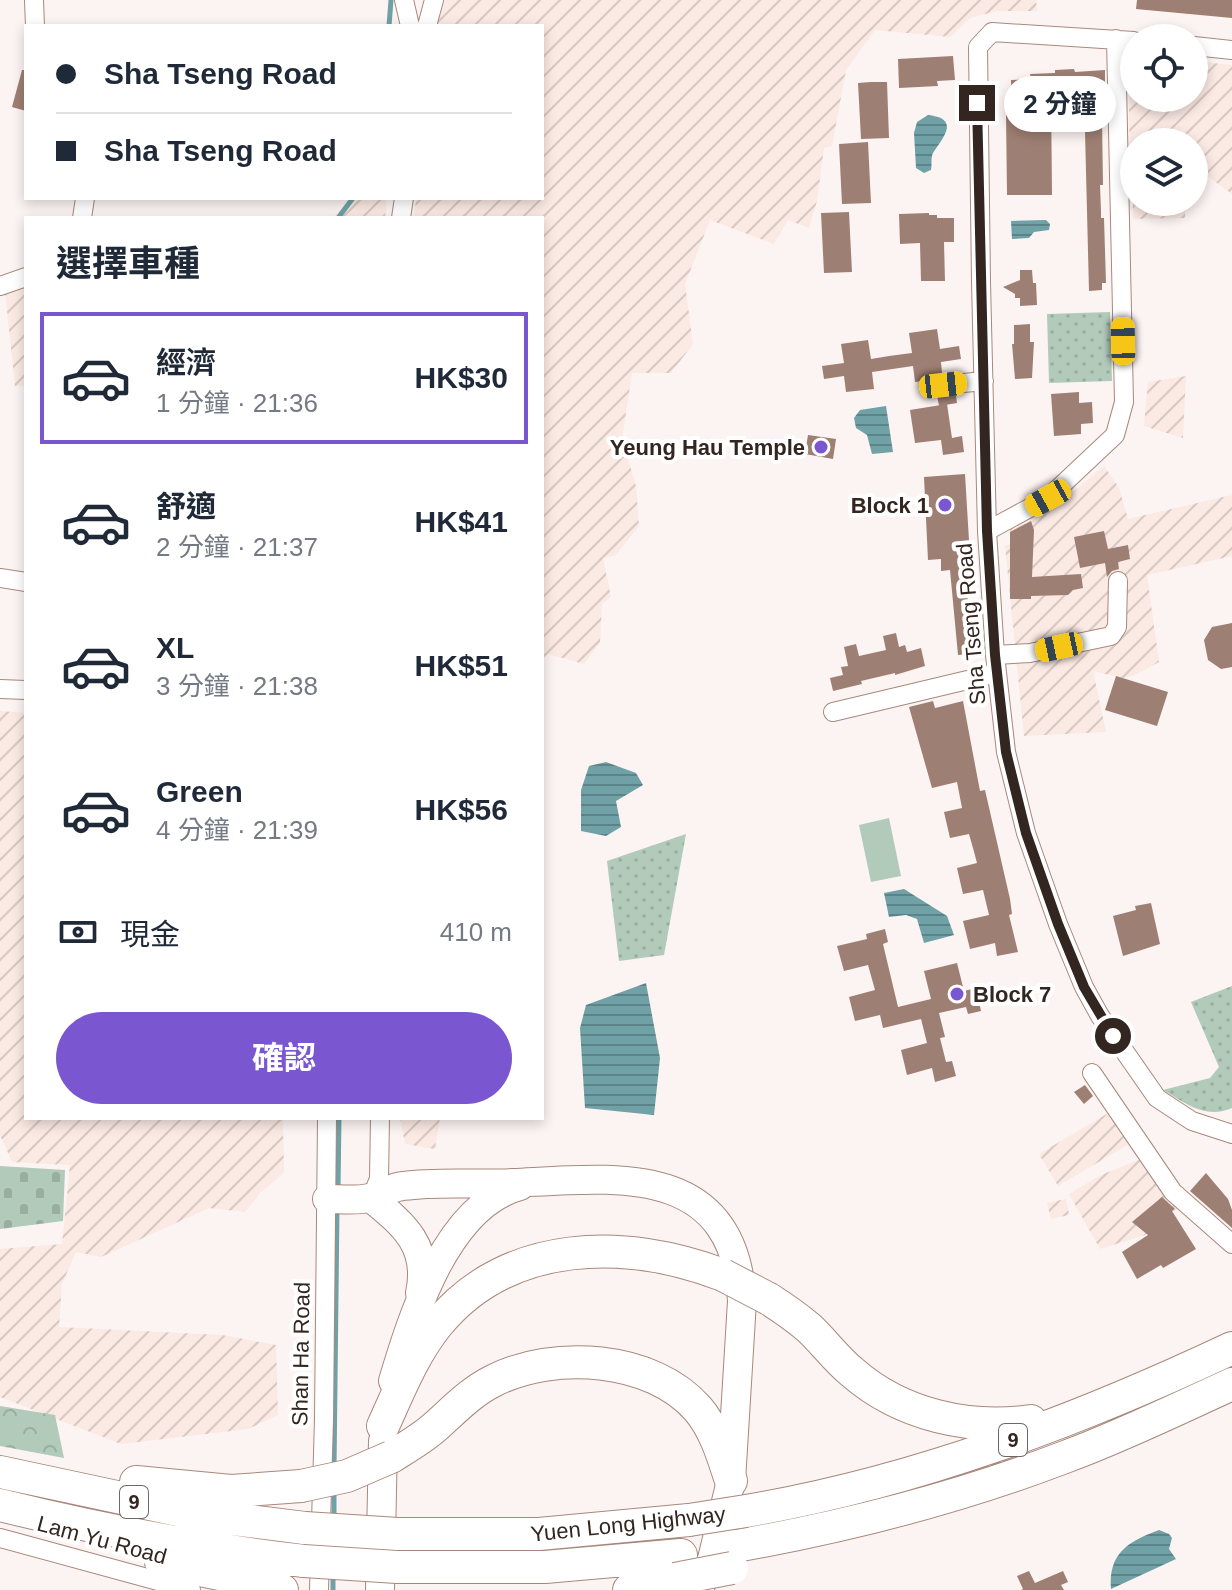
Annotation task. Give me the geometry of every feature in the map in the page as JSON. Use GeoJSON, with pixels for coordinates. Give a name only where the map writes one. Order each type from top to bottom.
{"type":"FeatureCollection","features":[{"type":"Feature","properties":{"kind":"highway"},"geometry":{"type":"LineString","coordinates":[[387,1442],[417,1355],[452,1308],[483,1284],[516,1267],[568,1253],[617,1251],[667,1257],[723,1275],[769,1299],[809,1328],[840,1361],[868,1384],[905,1404],[955,1421],[1002,1425],[1032,1420],[1112,1398],[1171,1377]]}},
{"type":"Feature","properties":{"kind":"highway","name":"Yuen Long Highway"},"geometry":{"type":"LineString","coordinates":[[0,1472],[172,1509],[305,1528],[398,1534],[539,1534],[689,1520],[850,1490],[951,1461],[1083,1415],[1232,1348]]}},
{"type":"Feature","properties":{"kind":"highway"},"geometry":{"type":"LineString","coordinates":[[0,1453],[173,1487],[231,1491],[301,1486],[347,1476],[387,1442],[435,1427],[473,1393],[496,1379],[539,1366],[592,1364],[650,1376],[688,1399],[709,1425],[731,1481]]}},
{"type":"Feature","properties":{"kind":"highway","name":"Yuen Long Highway"},"geometry":{"type":"LineString","coordinates":[[0,1505],[112,1531],[304,1561],[389,1578],[545,1567],[685,1574],[734,1557],[899,1512],[1063,1458],[1232,1384]]}},
{"type":"Feature","properties":{"kind":"highway"},"geometry":{"type":"LineString","coordinates":[[0,1518],[29,1530],[282,1590]]}},
{"type":"Feature","properties":{"kind":"highway"},"geometry":{"type":"LineString","coordinates":[[629,1590],[685,1574]]}},
{"type":"Feature","properties":{"kind":"main road"},"geometry":{"type":"LineString","coordinates":[[348,1199],[400,1186],[431,1183],[624,1179],[650,1183],[684,1196],[705,1212],[719,1228],[735,1259],[742,1301],[731,1481],[712,1559],[685,1574]]}},
{"type":"Feature","properties":{"kind":"main road"},"geometry":{"type":"LineString","coordinates":[[417,1309],[445,1253],[474,1214],[503,1192],[533,1182]]}},
{"type":"Feature","properties":{"kind":"main road"},"geometry":{"type":"LineString","coordinates":[[348,1199],[405,1227],[422,1262],[417,1309],[391,1388],[387,1442],[389,1578]]}},
{"type":"Feature","properties":{"kind":"street"},"geometry":{"type":"LineString","coordinates":[[34,0],[35,24]]}},
{"type":"Feature","properties":{"kind":"street"},"geometry":{"type":"LineString","coordinates":[[404,0],[410,24]]}},
{"type":"Feature","properties":{"kind":"street"},"geometry":{"type":"LineString","coordinates":[[428,24],[434,0]]}},
{"type":"Feature","properties":{"kind":"street","name":"Sha Tseng Road"},"geometry":{"type":"LineString","coordinates":[[1120,40],[992,32],[978,47],[987,531],[996,664],[1006,752],[1026,833],[1058,924],[1088,995],[1147,1088],[1157,1098],[1192,1121],[1232,1134]]}},
{"type":"Feature","properties":{"kind":"street"},"geometry":{"type":"LineString","coordinates":[[1208,47],[1232,50]]}},
{"type":"Feature","properties":{"kind":"street"},"geometry":{"type":"LineString","coordinates":[[987,531],[1048,498],[1115,435],[1124,402],[1125,112]]}},
{"type":"Feature","properties":{"kind":"street"},"geometry":{"type":"LineString","coordinates":[[0,286],[24,278]]}},
{"type":"Feature","properties":{"kind":"street"},"geometry":{"type":"LineString","coordinates":[[943,385],[984,381]]}},
{"type":"Feature","properties":{"kind":"street"},"geometry":{"type":"LineString","coordinates":[[0,578],[24,582]]}},
{"type":"Feature","properties":{"kind":"street"},"geometry":{"type":"LineString","coordinates":[[833,712],[1030,653],[1111,636],[1117,627],[1118,581]]}},
{"type":"Feature","properties":{"kind":"street"},"geometry":{"type":"LineString","coordinates":[[0,689],[24,690]]}},
{"type":"Feature","properties":{"kind":"street"},"geometry":{"type":"LineString","coordinates":[[1092,1073],[1173,1192],[1232,1244]]}},
{"type":"Feature","properties":{"kind":"street","name":"Shan Ha Road"},"geometry":{"type":"LineString","coordinates":[[319,1590],[348,1199],[328,1120]]}},
{"type":"Feature","properties":{"kind":"street"},"geometry":{"type":"LineString","coordinates":[[348,1199],[379,1179],[380,1120]]}},
{"type":"Feature","properties":{"kind":"street","name":"Lam Yu Road"},"geometry":{"type":"LineString","coordinates":[[0,1538],[191,1590]]}},
{"type":"Feature","properties":{"kind":"shaded area"},"geometry":{"type":"Polygon","coordinates":[[[445,0],[1036,0],[1037,11],[997,11],[970,18],[950,37],[875,30],[846,70],[832,146],[824,148],[817,201],[809,228],[788,220],[774,244],[710,220],[685,284],[693,344],[671,373],[632,373],[622,439],[636,486],[639,526],[616,555],[603,558],[611,597],[602,604],[600,643],[584,664],[548,654],[544,657],[544,216],[414,216],[416,200],[544,200],[544,24],[437,24],[445,0]]]}},
{"type":"Feature","properties":{"kind":"shaded area"},"geometry":{"type":"Polygon","coordinates":[[[1208,62],[1232,65],[1232,194],[1208,176],[1208,128],[1129,128],[1129,112],[1208,112],[1208,62]]]}},
{"type":"Feature","properties":{"kind":"shaded area"},"geometry":{"type":"Polygon","coordinates":[[[349,200],[387,200],[385,216],[335,216],[349,200]]]}},
{"type":"Feature","properties":{"kind":"shaded area"},"geometry":{"type":"Polygon","coordinates":[[[1133,216],[1185,216],[1185,218],[1133,219],[1133,216]]]}},
{"type":"Feature","properties":{"kind":"shaded area"},"geometry":{"type":"Polygon","coordinates":[[[24,285],[24,386],[15,386],[5,292],[24,285]]]}},
{"type":"Feature","properties":{"kind":"shaded area"},"geometry":{"type":"Polygon","coordinates":[[[1186,376],[1183,438],[1144,426],[1148,382],[1186,376]]]}},
{"type":"Feature","properties":{"kind":"shaded area"},"geometry":{"type":"Polygon","coordinates":[[[1104,466],[1119,488],[1128,519],[1232,495],[1232,556],[1147,575],[1159,662],[1133,676],[1122,678],[1093,671],[1106,732],[1024,736],[1005,546],[1010,544],[1010,529],[1031,521],[1063,500],[1104,466]]]}},
{"type":"Feature","properties":{"kind":"shaded area"},"geometry":{"type":"Polygon","coordinates":[[[0,711],[24,713],[24,1120],[283,1120],[284,1173],[261,1192],[245,1212],[209,1208],[101,1257],[76,1252],[62,1284],[59,1327],[222,1335],[276,1345],[278,1415],[248,1429],[121,1444],[0,1397],[0,1249],[62,1244],[70,1165],[12,1162],[0,1135],[0,711]]]}},
{"type":"Feature","properties":{"kind":"shaded area"},"geometry":{"type":"Polygon","coordinates":[[[1110,1112],[1129,1144],[1058,1186],[1039,1154],[1110,1112]]]}},
{"type":"Feature","properties":{"kind":"shaded area"},"geometry":{"type":"Polygon","coordinates":[[[400,1120],[440,1120],[435,1149],[405,1144],[400,1120]]]}},
{"type":"Feature","properties":{"kind":"shaded area"},"geometry":{"type":"Polygon","coordinates":[[[1143,1158],[1182,1205],[1145,1235],[1100,1249],[1069,1194],[1101,1175],[1143,1158]]]}},
{"type":"Feature","properties":{"kind":"shaded area"},"geometry":{"type":"Polygon","coordinates":[[[1066,1199],[1069,1215],[1051,1219],[1047,1203],[1066,1199]]]}},
{"type":"Feature","properties":{"kind":"green space"},"geometry":{"type":"Polygon","coordinates":[[[1110,312],[1112,381],[1049,383],[1047,314],[1110,312]]]}},
{"type":"Feature","properties":{"kind":"green space"},"geometry":{"type":"Polygon","coordinates":[[[889,818],[901,876],[871,882],[859,825],[889,818]]]}},
{"type":"Feature","properties":{"kind":"green space"},"geometry":{"type":"Polygon","coordinates":[[[686,834],[664,955],[619,961],[607,861],[686,834]]]}},
{"type":"Feature","properties":{"kind":"green space"},"geometry":{"type":"Polygon","coordinates":[[[1232,986],[1232,1108],[1205,1111],[1163,1090],[1210,1078],[1219,1067],[1191,1002],[1232,986]]]}},
{"type":"Feature","properties":{"kind":"green space"},"geometry":{"type":"Polygon","coordinates":[[[0,1166],[65,1170],[63,1221],[0,1229],[0,1166]]]}},
{"type":"Feature","properties":{"kind":"green space"},"geometry":{"type":"Polygon","coordinates":[[[0,1406],[55,1415],[64,1458],[0,1446],[0,1406]]]}},
{"type":"Feature","properties":{"kind":"water"},"geometry":{"type":"Polygon","coordinates":[[[928,115],[939,118],[947,127],[932,156],[931,170],[924,173],[916,168],[914,133],[917,122],[928,115]]]}},
{"type":"Feature","properties":{"kind":"water"},"geometry":{"type":"Polygon","coordinates":[[[1046,220],[1050,224],[1049,230],[1034,232],[1029,238],[1012,239],[1011,221],[1046,220]]]}},
{"type":"Feature","properties":{"kind":"water"},"geometry":{"type":"Polygon","coordinates":[[[886,406],[893,452],[872,454],[867,435],[856,428],[854,418],[860,410],[886,406]]]}},
{"type":"Feature","properties":{"kind":"water"},"geometry":{"type":"Polygon","coordinates":[[[606,762],[636,773],[643,785],[616,801],[621,827],[606,836],[581,831],[581,790],[589,766],[606,762]]]}},
{"type":"Feature","properties":{"kind":"water"},"geometry":{"type":"Polygon","coordinates":[[[904,889],[947,916],[954,935],[924,943],[917,919],[906,915],[889,917],[884,893],[904,889]]]}},
{"type":"Feature","properties":{"kind":"water"},"geometry":{"type":"Polygon","coordinates":[[[646,983],[660,1058],[654,1115],[585,1108],[580,1028],[586,1005],[646,983]]]}},
{"type":"Feature","properties":{"kind":"water"},"geometry":{"type":"Polygon","coordinates":[[[1159,1530],[1172,1538],[1169,1549],[1176,1559],[1111,1589],[1117,1557],[1130,1544],[1159,1530]]]}},
{"type":"Feature","properties":{"kind":"building"},"geometry":{"type":"Polygon","coordinates":[[[1137,0],[1232,0],[1232,18],[1136,9],[1137,0]]]}},
{"type":"Feature","properties":{"kind":"building"},"geometry":{"type":"Polygon","coordinates":[[[953,56],[955,80],[937,81],[938,86],[899,88],[898,59],[953,56]]]}},
{"type":"Feature","properties":{"kind":"building"},"geometry":{"type":"Polygon","coordinates":[[[1074,69],[1075,72],[1105,70],[1105,92],[1098,93],[1099,120],[1102,120],[1103,185],[1100,185],[1106,283],[1102,283],[1102,290],[1089,291],[1084,92],[1051,93],[1052,195],[1007,195],[1006,114],[1012,114],[1011,80],[1031,79],[1030,74],[1074,69]]]}},
{"type":"Feature","properties":{"kind":"building"},"geometry":{"type":"Polygon","coordinates":[[[22,70],[24,70],[24,110],[12,107],[22,70]]]}},
{"type":"Feature","properties":{"kind":"building"},"geometry":{"type":"Polygon","coordinates":[[[887,82],[889,138],[861,139],[858,83],[887,82]]]}},
{"type":"Feature","properties":{"kind":"building"},"geometry":{"type":"Polygon","coordinates":[[[868,142],[871,203],[842,204],[839,144],[868,142]]]}},
{"type":"Feature","properties":{"kind":"building"},"geometry":{"type":"Polygon","coordinates":[[[849,212],[852,272],[824,273],[821,213],[849,212]]]}},
{"type":"Feature","properties":{"kind":"building"},"geometry":{"type":"Polygon","coordinates":[[[899,214],[937,215],[937,218],[954,218],[954,242],[944,242],[945,281],[921,281],[920,243],[900,244],[899,214]]]}},
{"type":"Feature","properties":{"kind":"building"},"geometry":{"type":"Polygon","coordinates":[[[1020,270],[1032,270],[1037,305],[1020,306],[1020,298],[1015,298],[1015,294],[1003,287],[1020,280],[1020,270]]]}},
{"type":"Feature","properties":{"kind":"building"},"geometry":{"type":"Polygon","coordinates":[[[1030,324],[1030,342],[1034,342],[1032,378],[1015,379],[1014,325],[1030,324]]]}},
{"type":"Feature","properties":{"kind":"building"},"geometry":{"type":"Polygon","coordinates":[[[937,329],[940,349],[959,346],[961,359],[941,362],[942,373],[932,380],[915,382],[913,366],[872,372],[874,389],[846,392],[844,376],[824,379],[822,366],[844,363],[841,344],[868,340],[871,359],[912,353],[909,333],[937,329]]]}},
{"type":"Feature","properties":{"kind":"building"},"geometry":{"type":"Polygon","coordinates":[[[1079,392],[1079,403],[1092,402],[1093,423],[1081,424],[1081,434],[1054,436],[1051,394],[1079,392]]]}},
{"type":"Feature","properties":{"kind":"building"},"geometry":{"type":"Polygon","coordinates":[[[937,395],[956,396],[957,403],[939,406],[937,395]]]}},
{"type":"Feature","properties":{"kind":"building","name":"Block 1"},"geometry":{"type":"Polygon","coordinates":[[[947,404],[952,438],[962,436],[964,452],[943,455],[941,440],[915,443],[910,410],[947,404]]]}},
{"type":"Feature","properties":{"kind":"building","name":"Yeung Hau Temple"},"geometry":{"type":"Polygon","coordinates":[[[808,435],[836,439],[833,459],[805,454],[808,435]]]}},
{"type":"Feature","properties":{"kind":"building"},"geometry":{"type":"Polygon","coordinates":[[[965,474],[970,557],[965,558],[970,636],[977,635],[978,653],[958,655],[950,570],[941,571],[941,559],[928,560],[924,477],[965,474]]]}},
{"type":"Feature","properties":{"kind":"building"},"geometry":{"type":"Polygon","coordinates":[[[1031,521],[1034,530],[1032,577],[1081,574],[1083,588],[1073,590],[1068,595],[1010,599],[1010,532],[1031,521]]]}},
{"type":"Feature","properties":{"kind":"building"},"geometry":{"type":"Polygon","coordinates":[[[1104,531],[1108,549],[1128,545],[1130,559],[1118,562],[1119,569],[1107,577],[1105,563],[1080,568],[1074,537],[1104,531]]]}},
{"type":"Feature","properties":{"kind":"building"},"geometry":{"type":"Polygon","coordinates":[[[1232,623],[1232,667],[1221,669],[1208,660],[1204,640],[1212,627],[1232,623]]]}},
{"type":"Feature","properties":{"kind":"building"},"geometry":{"type":"Polygon","coordinates":[[[896,633],[899,647],[905,645],[907,652],[921,648],[925,666],[833,691],[830,678],[843,675],[841,667],[848,666],[844,647],[856,644],[859,656],[886,650],[883,636],[896,633]]]}},
{"type":"Feature","properties":{"kind":"building"},"geometry":{"type":"Polygon","coordinates":[[[1116,676],[1168,692],[1157,726],[1105,710],[1116,676]]]}},
{"type":"Feature","properties":{"kind":"building"},"geometry":{"type":"Polygon","coordinates":[[[933,701],[935,708],[963,701],[980,791],[985,790],[1010,899],[1012,914],[1009,915],[1018,952],[997,956],[995,943],[970,949],[963,921],[989,915],[983,890],[963,894],[957,868],[977,863],[969,834],[950,838],[944,812],[962,808],[957,782],[932,788],[909,707],[933,701]]]}},
{"type":"Feature","properties":{"kind":"building"},"geometry":{"type":"Polygon","coordinates":[[[1151,903],[1160,944],[1123,956],[1113,916],[1151,903]]]}},
{"type":"Feature","properties":{"kind":"building"},"geometry":{"type":"Polygon","coordinates":[[[885,929],[888,942],[883,944],[898,1007],[931,999],[924,971],[957,963],[964,991],[976,988],[981,1011],[968,1014],[966,1007],[939,1013],[945,1037],[940,1038],[946,1062],[952,1061],[956,1076],[935,1082],[932,1068],[907,1075],[901,1050],[927,1043],[921,1019],[883,1028],[880,1015],[855,1021],[849,997],[875,990],[868,965],[844,971],[837,946],[867,939],[866,934],[885,929]]]}},
{"type":"Feature","properties":{"kind":"building"},"geometry":{"type":"Polygon","coordinates":[[[1085,1085],[1093,1096],[1084,1104],[1074,1092],[1085,1085]]]}},
{"type":"Feature","properties":{"kind":"building"},"geometry":{"type":"Polygon","coordinates":[[[1206,1173],[1228,1199],[1232,1210],[1232,1228],[1190,1191],[1206,1173]]]}},
{"type":"Feature","properties":{"kind":"building"},"geometry":{"type":"Polygon","coordinates":[[[1162,1197],[1175,1209],[1172,1211],[1196,1249],[1137,1279],[1122,1252],[1148,1235],[1132,1222],[1162,1197]]]}},
{"type":"Feature","properties":{"kind":"building"},"geometry":{"type":"Polygon","coordinates":[[[1029,1571],[1035,1583],[1063,1571],[1068,1582],[1061,1585],[1064,1590],[1021,1590],[1017,1576],[1029,1571]]]}},
{"type":"Feature","properties":{"kind":"waterway"},"geometry":{"type":"LineString","coordinates":[[389,24],[391,0]]}},
{"type":"Feature","properties":{"kind":"waterway"},"geometry":{"type":"LineString","coordinates":[[340,216],[352,200]]}},
{"type":"Feature","properties":{"kind":"waterway"},"geometry":{"type":"LineString","coordinates":[[338,1189],[339,1120]]}},
{"type":"Feature","properties":{"kind":"waterway"},"geometry":{"type":"LineString","coordinates":[[334,1469],[337,1207]]}},
{"type":"Feature","properties":{"kind":"waterway"},"geometry":{"type":"LineString","coordinates":[[334,1491],[334,1517]]}},
{"type":"Feature","properties":{"kind":"waterway"},"geometry":{"type":"LineString","coordinates":[[333,1575],[333,1590]]}},
{"type":"Feature","properties":{"kind":"place","name":"Yeung Hau Temple"},"geometry":{"type":"Point","coordinates":[821,447]}},
{"type":"Feature","properties":{"kind":"place","name":"Block 1"},"geometry":{"type":"Point","coordinates":[945,505]}},
{"type":"Feature","properties":{"kind":"place","name":"Block 7"},"geometry":{"type":"Point","coordinates":[957,994]}},
{"type":"Feature","properties":{"kind":"route"},"geometry":{"type":"LineString","coordinates":[[977,103],[987,531],[995,655],[1006,752],[1026,833],[1058,924],[1084,987],[1113,1036]]}}]}
